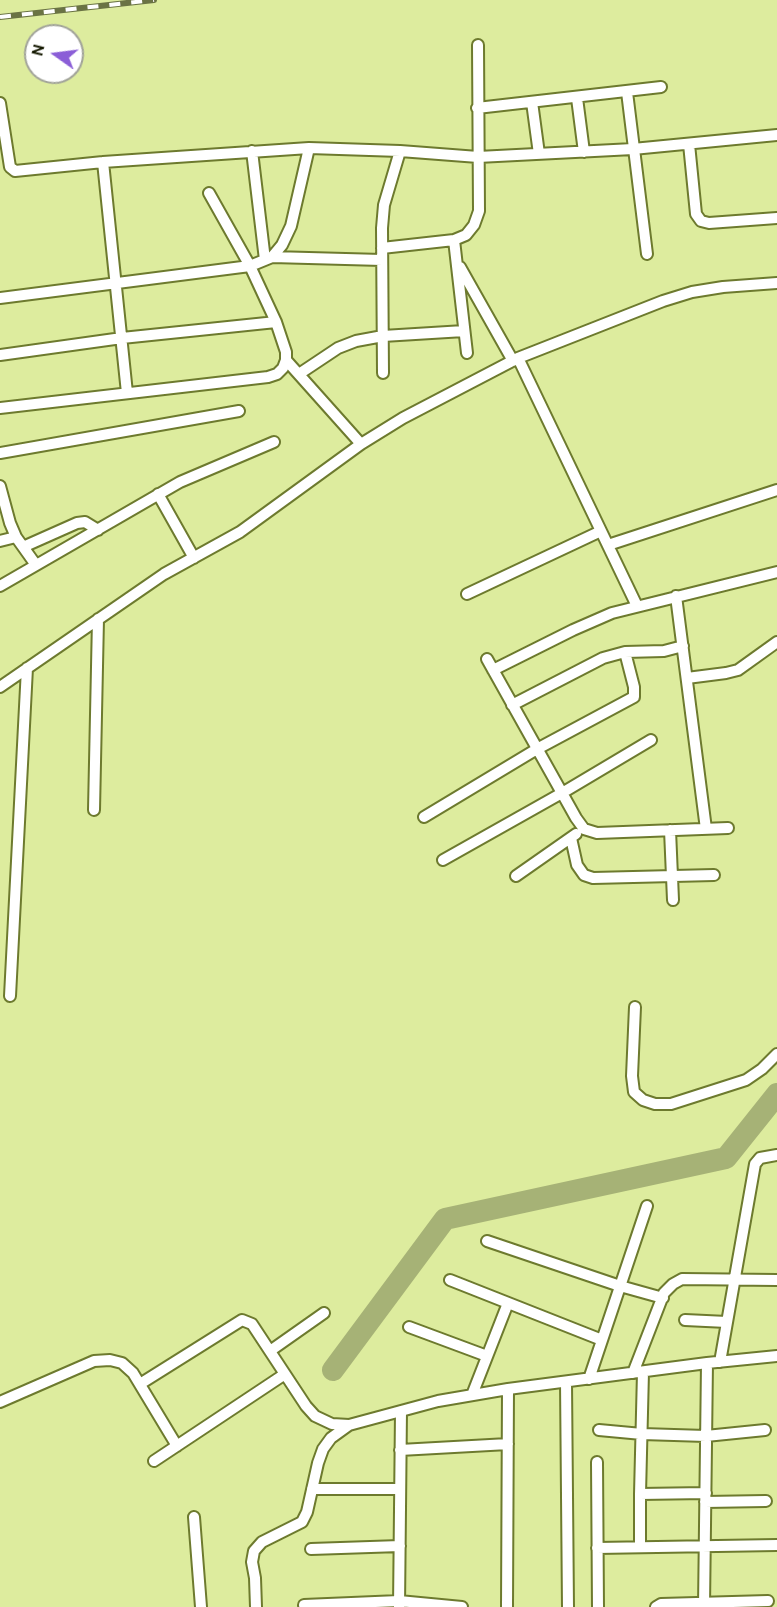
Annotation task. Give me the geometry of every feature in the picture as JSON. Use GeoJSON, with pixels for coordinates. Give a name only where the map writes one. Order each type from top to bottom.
{"type":"FeatureCollection","features":[{"type":"Feature","properties":{"kind":"street"},"geometry":{"type":"LineString","coordinates":[[382,248],[454,240],[466,235],[474,225],[479,211],[478,45]]}},
{"type":"Feature","properties":{"kind":"street"},"geometry":{"type":"LineString","coordinates":[[477,108],[661,87]]}},
{"type":"Feature","properties":{"kind":"street"},"geometry":{"type":"LineString","coordinates":[[627,92],[647,254]]}},
{"type":"Feature","properties":{"kind":"street"},"geometry":{"type":"LineString","coordinates":[[577,98],[584,152]]}},
{"type":"Feature","properties":{"kind":"street"},"geometry":{"type":"LineString","coordinates":[[532,102],[539,154]]}},
{"type":"Feature","properties":{"kind":"street"},"geometry":{"type":"LineString","coordinates":[[0,103],[12,170],[309,148],[400,151],[478,157],[633,149],[777,135]]}},
{"type":"Feature","properties":{"kind":"street"},"geometry":{"type":"LineString","coordinates":[[690,144],[696,214],[700,221],[709,223],[777,218]]}},
{"type":"Feature","properties":{"kind":"street"},"geometry":{"type":"LineString","coordinates":[[268,259],[282,245],[291,226],[309,148]]}},
{"type":"Feature","properties":{"kind":"street"},"geometry":{"type":"LineString","coordinates":[[252,151],[268,259]]}},
{"type":"Feature","properties":{"kind":"street"},"geometry":{"type":"LineString","coordinates":[[383,373],[384,205],[400,151]]}},
{"type":"Feature","properties":{"kind":"street"},"geometry":{"type":"LineString","coordinates":[[103,162],[128,393]]}},
{"type":"Feature","properties":{"kind":"street"},"geometry":{"type":"LineString","coordinates":[[0,408],[268,377],[277,374],[283,368],[286,352],[276,322],[250,266],[209,193]]}},
{"type":"Feature","properties":{"kind":"street"},"geometry":{"type":"LineString","coordinates":[[454,240],[467,353]]}},
{"type":"Feature","properties":{"kind":"street"},"geometry":{"type":"LineString","coordinates":[[0,298],[250,266],[268,259],[382,260]]}},
{"type":"Feature","properties":{"kind":"street"},"geometry":{"type":"LineString","coordinates":[[457,262],[515,360],[602,531],[637,606]]}},
{"type":"Feature","properties":{"kind":"street"},"geometry":{"type":"LineString","coordinates":[[0,687],[164,574],[240,532],[361,444],[403,418],[515,360],[663,301],[723,287],[777,283]]}},
{"type":"Feature","properties":{"kind":"street"},"geometry":{"type":"LineString","coordinates":[[0,355],[122,338],[276,322]]}},
{"type":"Feature","properties":{"kind":"street"},"geometry":{"type":"LineString","coordinates":[[299,374],[347,344],[383,336],[464,331]]}},
{"type":"Feature","properties":{"kind":"street"},"geometry":{"type":"LineString","coordinates":[[286,360],[361,444]]}},
{"type":"Feature","properties":{"kind":"street"},"geometry":{"type":"LineString","coordinates":[[0,453],[239,411]]}},
{"type":"Feature","properties":{"kind":"street"},"geometry":{"type":"LineString","coordinates":[[0,586],[180,482],[274,442]]}},
{"type":"Feature","properties":{"kind":"street"},"geometry":{"type":"LineString","coordinates":[[0,486],[10,523],[19,542],[36,566]]}},
{"type":"Feature","properties":{"kind":"street"},"geometry":{"type":"LineString","coordinates":[[608,545],[777,490]]}},
{"type":"Feature","properties":{"kind":"street"},"geometry":{"type":"LineString","coordinates":[[158,495],[194,558]]}},
{"type":"Feature","properties":{"kind":"street"},"geometry":{"type":"LineString","coordinates":[[0,541],[19,542],[85,522],[98,530]]}},
{"type":"Feature","properties":{"kind":"street"},"geometry":{"type":"LineString","coordinates":[[467,594],[602,531]]}},
{"type":"Feature","properties":{"kind":"street"},"geometry":{"type":"LineString","coordinates":[[493,670],[594,620],[637,606],[777,572]]}},
{"type":"Feature","properties":{"kind":"street"},"geometry":{"type":"LineString","coordinates":[[676,596],[706,829]]}},
{"type":"Feature","properties":{"kind":"street"},"geometry":{"type":"LineString","coordinates":[[94,810],[98,619]]}},
{"type":"Feature","properties":{"kind":"street"},"geometry":{"type":"LineString","coordinates":[[687,678],[726,674],[738,670],[777,642]]}},
{"type":"Feature","properties":{"kind":"street"},"geometry":{"type":"LineString","coordinates":[[512,705],[603,658],[625,652],[664,651],[683,646]]}},
{"type":"Feature","properties":{"kind":"street"},"geometry":{"type":"LineString","coordinates":[[424,817],[537,749],[634,697],[634,687],[625,652]]}},
{"type":"Feature","properties":{"kind":"street"},"geometry":{"type":"LineString","coordinates":[[487,659],[584,829],[597,833],[728,828]]}},
{"type":"Feature","properties":{"kind":"street"},"geometry":{"type":"LineString","coordinates":[[10,996],[27,668]]}},
{"type":"Feature","properties":{"kind":"street"},"geometry":{"type":"LineString","coordinates":[[442,860],[651,740]]}},
{"type":"Feature","properties":{"kind":"street"},"geometry":{"type":"LineString","coordinates":[[516,876],[584,829]]}},
{"type":"Feature","properties":{"kind":"street"},"geometry":{"type":"LineString","coordinates":[[670,830],[672,900]]}},
{"type":"Feature","properties":{"kind":"street"},"geometry":{"type":"LineString","coordinates":[[571,838],[578,865],[584,875],[593,878],[714,875]]}},
{"type":"Feature","properties":{"kind":"street"},"geometry":{"type":"LineString","coordinates":[[635,1007],[633,1092],[643,1100],[655,1104],[671,1104],[746,1080],[762,1069],[777,1054]]}},
{"type":"Feature","properties":{"kind":"street"},"geometry":{"type":"LineString","coordinates":[[720,1362],[755,1164],[760,1158],[777,1155]]}},
{"type":"Feature","properties":{"kind":"street"},"geometry":{"type":"LineString","coordinates":[[589,1379],[647,1206]]}},
{"type":"Feature","properties":{"kind":"street"},"geometry":{"type":"LineString","coordinates":[[488,1241],[620,1286],[663,1298]]}},
{"type":"Feature","properties":{"kind":"street"},"geometry":{"type":"LineString","coordinates":[[640,1547],[642,1434],[638,1372],[663,1298],[673,1284],[682,1279],[777,1280]]}},
{"type":"Feature","properties":{"kind":"street"},"geometry":{"type":"LineString","coordinates":[[450,1280],[602,1340]]}},
{"type":"Feature","properties":{"kind":"street"},"geometry":{"type":"LineString","coordinates":[[472,1395],[508,1303]]}},
{"type":"Feature","properties":{"kind":"street"},"geometry":{"type":"LineString","coordinates":[[270,1351],[324,1313]]}},
{"type":"Feature","properties":{"kind":"street"},"geometry":{"type":"LineString","coordinates":[[140,1384],[242,1320],[252,1324],[306,1406],[315,1416],[332,1424],[349,1425],[438,1401],[508,1389],[777,1356]]}},
{"type":"Feature","properties":{"kind":"street"},"geometry":{"type":"LineString","coordinates":[[685,1320],[727,1322]]}},
{"type":"Feature","properties":{"kind":"street"},"geometry":{"type":"LineString","coordinates":[[409,1327],[487,1356]]}},
{"type":"Feature","properties":{"kind":"street"},"geometry":{"type":"LineString","coordinates":[[0,1402],[94,1360],[110,1360],[122,1363],[133,1373],[177,1446]]}},
{"type":"Feature","properties":{"kind":"street"},"geometry":{"type":"LineString","coordinates":[[704,1605],[707,1363]]}},
{"type":"Feature","properties":{"kind":"street"},"geometry":{"type":"LineString","coordinates":[[154,1461],[285,1374]]}},
{"type":"Feature","properties":{"kind":"street"},"geometry":{"type":"LineString","coordinates":[[566,1382],[568,1607]]}},
{"type":"Feature","properties":{"kind":"street"},"geometry":{"type":"LineString","coordinates":[[507,1607],[508,1389]]}},
{"type":"Feature","properties":{"kind":"street"},"geometry":{"type":"LineString","coordinates":[[399,1604],[400,1411]]}},
{"type":"Feature","properties":{"kind":"street"},"geometry":{"type":"LineString","coordinates":[[256,1607],[252,1562],[254,1551],[262,1542],[302,1522],[307,1512],[323,1449],[331,1438],[349,1425]]}},
{"type":"Feature","properties":{"kind":"street"},"geometry":{"type":"LineString","coordinates":[[599,1430],[706,1436],[765,1430]]}},
{"type":"Feature","properties":{"kind":"street"},"geometry":{"type":"LineString","coordinates":[[400,1450],[508,1444]]}},
{"type":"Feature","properties":{"kind":"street"},"geometry":{"type":"LineString","coordinates":[[597,1462],[598,1607]]}},
{"type":"Feature","properties":{"kind":"street"},"geometry":{"type":"LineString","coordinates":[[312,1489],[400,1489]]}},
{"type":"Feature","properties":{"kind":"street"},"geometry":{"type":"LineString","coordinates":[[640,1494],[766,1501]]}},
{"type":"Feature","properties":{"kind":"street"},"geometry":{"type":"LineString","coordinates":[[194,1516],[201,1607]]}},
{"type":"Feature","properties":{"kind":"street"},"geometry":{"type":"LineString","coordinates":[[597,1548],[777,1545]]}},
{"type":"Feature","properties":{"kind":"street"},"geometry":{"type":"LineString","coordinates":[[311,1549],[400,1546]]}},
{"type":"Feature","properties":{"kind":"street"},"geometry":{"type":"LineString","coordinates":[[656,1607],[661,1604],[704,1605],[768,1601]]}},
{"type":"Feature","properties":{"kind":"street"},"geometry":{"type":"LineString","coordinates":[[304,1605],[399,1604],[462,1607]]}},
{"type":"Feature","properties":{"kind":"waterway"},"geometry":{"type":"LineString","coordinates":[[333,1370],[445,1219],[726,1158],[777,1094]]}},
{"type":"Feature","properties":{"kind":"railway"},"geometry":{"type":"LineString","coordinates":[[0,17],[154,0]]}}]}
